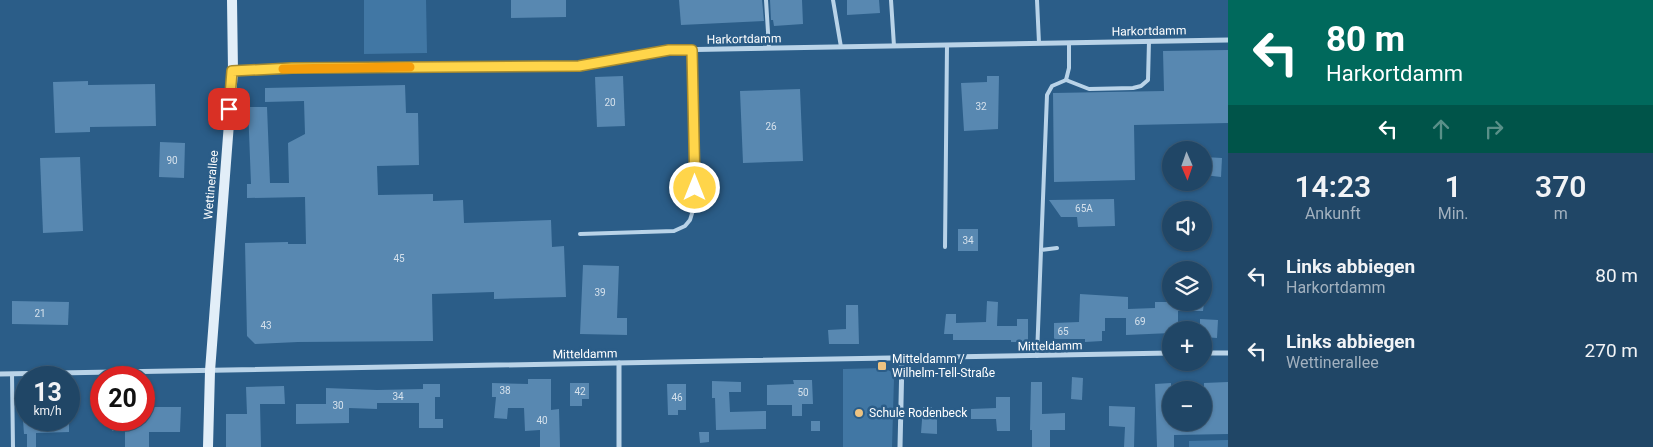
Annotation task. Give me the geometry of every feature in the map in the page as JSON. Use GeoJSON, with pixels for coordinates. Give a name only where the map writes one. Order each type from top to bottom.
{"type":"FeatureCollection","features":[{"type":"Feature","properties":{"kind":"street","name":"Wettinerallee"},"geometry":{"type":"LineString","coordinates":[[208,447],[210,371],[232,71],[232,0]]}},
{"type":"Feature","properties":{"kind":"street","name":"Harkortdamm"},"geometry":{"type":"LineString","coordinates":[[232,71],[292,68],[579,66],[669,50],[1228,40]]}},
{"type":"Feature","properties":{"kind":"street"},"geometry":{"type":"LineString","coordinates":[[1212,353],[1228,352]]}},
{"type":"Feature","properties":{"kind":"street","name":"Mitteldamm"},"geometry":{"type":"LineString","coordinates":[[0,374],[1162,354]]}},
{"type":"Feature","properties":{"kind":"street"},"geometry":{"type":"LineString","coordinates":[[900,447],[902,359]]}},
{"type":"Feature","properties":{"kind":"street"},"geometry":{"type":"LineString","coordinates":[[619,363],[619,447]]}},
{"type":"Feature","properties":{"kind":"lane"},"geometry":{"type":"LineString","coordinates":[[766,0],[769,48]]}},
{"type":"Feature","properties":{"kind":"lane"},"geometry":{"type":"LineString","coordinates":[[833,0],[841,47]]}},
{"type":"Feature","properties":{"kind":"lane"},"geometry":{"type":"LineString","coordinates":[[891,0],[894,46]]}},
{"type":"Feature","properties":{"kind":"lane"},"geometry":{"type":"LineString","coordinates":[[1037,0],[1039,43]]}},
{"type":"Feature","properties":{"kind":"lane"},"geometry":{"type":"LineString","coordinates":[[1037,356],[1047,95],[1052,86],[1066,80],[1089,89],[1133,88],[1141,86],[1148,80],[1149,41]]}},
{"type":"Feature","properties":{"kind":"lane"},"geometry":{"type":"LineString","coordinates":[[1066,80],[1069,68],[1069,43]]}},
{"type":"Feature","properties":{"kind":"lane"},"geometry":{"type":"LineString","coordinates":[[945,247],[947,45]]}},
{"type":"Feature","properties":{"kind":"lane"},"geometry":{"type":"LineString","coordinates":[[580,234],[674,231],[685,226],[690,220],[694,207],[695,168],[692,50]]}},
{"type":"Feature","properties":{"kind":"lane"},"geometry":{"type":"LineString","coordinates":[[1041,250],[1057,248]]}},
{"type":"Feature","properties":{"kind":"lane"},"geometry":{"type":"LineString","coordinates":[[12,374],[13,447]]}},
{"type":"Feature","properties":{"kind":"shaded area"},"geometry":{"type":"Polygon","coordinates":[[[364,0],[426,0],[427,53],[364,54],[364,0]]]}},
{"type":"Feature","properties":{"kind":"shaded area","name":"Schule Rodenbeck"},"geometry":{"type":"Polygon","coordinates":[[[883,368],[892,372],[894,378],[892,447],[843,447],[843,369],[883,368]]]}},
{"type":"Feature","properties":{"kind":"shaded area"},"geometry":{"type":"Polygon","coordinates":[[[1228,440],[1228,447],[1189,447],[1189,441],[1228,440]]]}},
{"type":"Feature","properties":{"kind":"building"},"geometry":{"type":"Polygon","coordinates":[[[511,0],[566,0],[566,17],[511,18],[511,0]]]}},
{"type":"Feature","properties":{"kind":"building"},"geometry":{"type":"Polygon","coordinates":[[[679,0],[762,0],[764,21],[681,25],[679,0]]]}},
{"type":"Feature","properties":{"kind":"building"},"geometry":{"type":"Polygon","coordinates":[[[770,0],[802,0],[803,24],[774,26],[773,20],[771,20],[770,0]]]}},
{"type":"Feature","properties":{"kind":"building"},"geometry":{"type":"Polygon","coordinates":[[[847,0],[879,0],[880,13],[847,15],[847,0]]]}},
{"type":"Feature","properties":{"kind":"building"},"geometry":{"type":"Polygon","coordinates":[[[1228,50],[1228,123],[1134,125],[1135,180],[1054,182],[1053,93],[1164,91],[1163,51],[1228,50]]]}},
{"type":"Feature","properties":{"kind":"building"},"geometry":{"type":"Polygon","coordinates":[[[623,76],[625,126],[597,127],[595,77],[623,76]]]}},
{"type":"Feature","properties":{"kind":"building"},"geometry":{"type":"Polygon","coordinates":[[[987,76],[999,76],[998,129],[964,131],[961,83],[987,82],[987,76]]]}},
{"type":"Feature","properties":{"kind":"building"},"geometry":{"type":"Polygon","coordinates":[[[88,81],[88,85],[155,84],[156,126],[90,127],[90,132],[55,133],[53,82],[88,81]]]}},
{"type":"Feature","properties":{"kind":"building"},"geometry":{"type":"Polygon","coordinates":[[[405,85],[406,113],[418,113],[419,165],[377,166],[378,195],[433,194],[433,201],[463,200],[464,223],[551,220],[552,247],[564,246],[566,297],[494,299],[494,292],[432,294],[433,341],[255,344],[247,336],[245,243],[288,242],[288,244],[306,244],[305,197],[247,198],[247,184],[251,184],[248,107],[267,107],[270,183],[289,183],[288,143],[305,134],[304,101],[265,102],[265,88],[405,85]]]}},
{"type":"Feature","properties":{"kind":"building"},"geometry":{"type":"Polygon","coordinates":[[[800,89],[803,161],[743,163],[740,91],[800,89]]]}},
{"type":"Feature","properties":{"kind":"building"},"geometry":{"type":"Polygon","coordinates":[[[160,142],[185,143],[184,178],[159,177],[160,142]]]}},
{"type":"Feature","properties":{"kind":"building"},"geometry":{"type":"Polygon","coordinates":[[[80,157],[83,231],[43,233],[40,158],[80,157]]]}},
{"type":"Feature","properties":{"kind":"building"},"geometry":{"type":"Polygon","coordinates":[[[1212,157],[1222,158],[1221,177],[1212,176],[1212,157]]]}},
{"type":"Feature","properties":{"kind":"building"},"geometry":{"type":"Polygon","coordinates":[[[1114,199],[1115,226],[1078,227],[1077,217],[1061,217],[1049,200],[1114,199]]]}},
{"type":"Feature","properties":{"kind":"building"},"geometry":{"type":"Polygon","coordinates":[[[958,229],[978,229],[978,251],[958,251],[958,229]]]}},
{"type":"Feature","properties":{"kind":"building"},"geometry":{"type":"Polygon","coordinates":[[[583,265],[619,266],[617,318],[627,318],[627,335],[580,334],[583,265]]]}},
{"type":"Feature","properties":{"kind":"building"},"geometry":{"type":"Polygon","coordinates":[[[1080,294],[1128,297],[1128,309],[1155,308],[1155,302],[1162,302],[1162,311],[1178,311],[1178,321],[1162,321],[1162,333],[1126,335],[1126,318],[1105,318],[1105,331],[1102,331],[1102,341],[1085,342],[1085,339],[1054,339],[1054,323],[1079,322],[1080,294]]]}},
{"type":"Feature","properties":{"kind":"building"},"geometry":{"type":"Polygon","coordinates":[[[12,301],[69,302],[68,325],[12,324],[12,301]]]}},
{"type":"Feature","properties":{"kind":"building"},"geometry":{"type":"Polygon","coordinates":[[[987,301],[998,302],[997,326],[1017,326],[1017,319],[1028,319],[1028,342],[1011,342],[1011,340],[953,340],[953,334],[944,334],[946,314],[956,314],[956,323],[986,322],[987,301]]]}},
{"type":"Feature","properties":{"kind":"building"},"geometry":{"type":"Polygon","coordinates":[[[846,305],[858,305],[859,344],[829,344],[828,330],[846,329],[846,305]]]}},
{"type":"Feature","properties":{"kind":"building"},"geometry":{"type":"Polygon","coordinates":[[[1200,319],[1218,320],[1217,338],[1212,338],[1212,321],[1200,321],[1200,319]]]}},
{"type":"Feature","properties":{"kind":"building"},"geometry":{"type":"Polygon","coordinates":[[[1072,377],[1083,378],[1082,400],[1071,399],[1072,377]]]}},
{"type":"Feature","properties":{"kind":"building"},"geometry":{"type":"Polygon","coordinates":[[[528,379],[551,379],[551,410],[559,409],[560,447],[540,447],[540,430],[525,431],[524,408],[508,408],[507,419],[494,418],[496,397],[492,397],[492,383],[528,384],[528,379]]]}},
{"type":"Feature","properties":{"kind":"building"},"geometry":{"type":"Polygon","coordinates":[[[793,380],[812,380],[813,404],[802,404],[802,416],[792,416],[792,405],[767,405],[767,385],[794,384],[793,380]]]}},
{"type":"Feature","properties":{"kind":"building"},"geometry":{"type":"Polygon","coordinates":[[[712,381],[741,382],[741,392],[729,392],[730,412],[766,411],[766,429],[716,430],[715,398],[712,398],[712,381]]]}},
{"type":"Feature","properties":{"kind":"building"},"geometry":{"type":"Polygon","coordinates":[[[1031,382],[1042,382],[1042,414],[1065,413],[1065,430],[1050,430],[1050,447],[1032,447],[1032,430],[1030,430],[1031,382]]]}},
{"type":"Feature","properties":{"kind":"building"},"geometry":{"type":"Polygon","coordinates":[[[1228,382],[1228,434],[1174,435],[1174,447],[1157,447],[1155,384],[1162,384],[1162,431],[1212,431],[1212,383],[1228,382]]]}},
{"type":"Feature","properties":{"kind":"building"},"geometry":{"type":"Polygon","coordinates":[[[570,383],[589,383],[589,399],[582,399],[582,406],[570,406],[570,383]]]}},
{"type":"Feature","properties":{"kind":"building"},"geometry":{"type":"Polygon","coordinates":[[[423,384],[440,384],[440,397],[435,397],[435,419],[443,419],[443,428],[419,428],[419,403],[377,403],[377,409],[349,408],[349,423],[296,424],[296,404],[326,404],[326,388],[423,389],[423,384]]]}},
{"type":"Feature","properties":{"kind":"building"},"geometry":{"type":"Polygon","coordinates":[[[667,384],[686,384],[686,410],[678,410],[678,415],[668,415],[667,384]]]}},
{"type":"Feature","properties":{"kind":"building"},"geometry":{"type":"Polygon","coordinates":[[[284,386],[285,404],[260,404],[261,447],[226,447],[226,414],[247,414],[246,387],[284,386]]]}},
{"type":"Feature","properties":{"kind":"building"},"geometry":{"type":"Polygon","coordinates":[[[996,397],[1010,397],[1010,431],[997,431],[996,419],[971,419],[971,409],[996,408],[996,397]]]}},
{"type":"Feature","properties":{"kind":"building"},"geometry":{"type":"Polygon","coordinates":[[[1109,406],[1135,407],[1134,447],[1124,447],[1125,427],[1109,426],[1109,406]]]}},
{"type":"Feature","properties":{"kind":"building"},"geometry":{"type":"Polygon","coordinates":[[[155,407],[181,407],[180,432],[149,432],[149,447],[125,447],[125,431],[155,431],[155,407]]]}},
{"type":"Feature","properties":{"kind":"building"},"geometry":{"type":"Polygon","coordinates":[[[923,407],[932,407],[932,418],[937,418],[937,434],[921,433],[923,407]]]}},
{"type":"Feature","properties":{"kind":"building"},"geometry":{"type":"Polygon","coordinates":[[[811,421],[820,421],[820,431],[811,431],[811,421]]]}},
{"type":"Feature","properties":{"kind":"building"},"geometry":{"type":"Polygon","coordinates":[[[24,431],[69,431],[36,433],[36,447],[27,447],[27,434],[24,434],[24,431]]]}},
{"type":"Feature","properties":{"kind":"building"},"geometry":{"type":"Polygon","coordinates":[[[699,432],[709,432],[709,442],[700,443],[699,432]]]}},
{"type":"Feature","properties":{"kind":"slow traffic"},"geometry":{"type":"LineString","coordinates":[[283,69],[410,67]]}},
{"type":"Feature","properties":{"kind":"place","name":"Mitteldamm / Wilhelm-Tell-Straße"},"geometry":{"type":"Point","coordinates":[882,366]}},
{"type":"Feature","properties":{"kind":"place","name":"Schule Rodenbeck"},"geometry":{"type":"Point","coordinates":[859,413]}},
{"type":"Feature","properties":{"kind":"route"},"geometry":{"type":"LineString","coordinates":[[229,109],[232,71],[292,68],[579,66],[669,50],[692,50],[695,188]]}}]}
